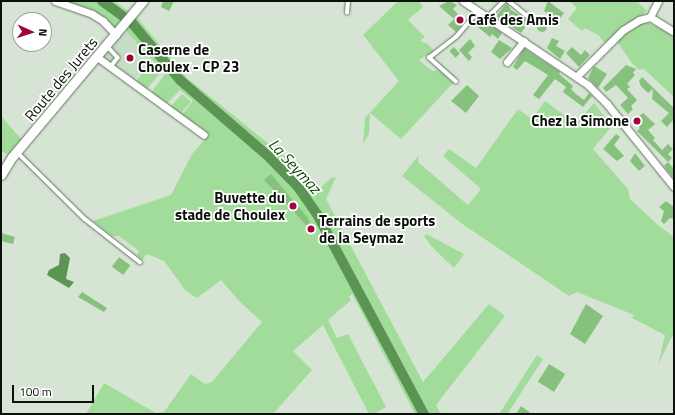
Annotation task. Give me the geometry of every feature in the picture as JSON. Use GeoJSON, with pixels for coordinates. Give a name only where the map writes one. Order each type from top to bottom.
{"type":"FeatureCollection","features":[{"type":"Feature","properties":{"kind":"street"},"geometry":{"type":"LineString","coordinates":[[55,1],[92,14],[103,21],[116,35]]}},
{"type":"Feature","properties":{"kind":"street","name":"Route des Jurets"},"geometry":{"type":"LineString","coordinates":[[1,175],[17,152],[123,27],[143,1]]}},
{"type":"Feature","properties":{"kind":"street"},"geometry":{"type":"LineString","coordinates":[[463,1],[577,76],[607,104],[674,187]]}},
{"type":"Feature","properties":{"kind":"street"},"geometry":{"type":"LineString","coordinates":[[577,76],[628,26],[650,17],[658,1]]}},
{"type":"Feature","properties":{"kind":"street"},"geometry":{"type":"LineString","coordinates":[[650,17],[674,32]]}},
{"type":"Feature","properties":{"kind":"street"},"geometry":{"type":"LineString","coordinates":[[507,62],[524,41]]}},
{"type":"Feature","properties":{"kind":"street"},"geometry":{"type":"LineString","coordinates":[[97,57],[204,135]]}},
{"type":"Feature","properties":{"kind":"lane"},"geometry":{"type":"LineString","coordinates":[[347,13],[348,1]]}},
{"type":"Feature","properties":{"kind":"lane"},"geometry":{"type":"LineString","coordinates":[[488,17],[504,1]]}},
{"type":"Feature","properties":{"kind":"lane"},"geometry":{"type":"LineString","coordinates":[[509,1],[526,15]]}},
{"type":"Feature","properties":{"kind":"lane"},"geometry":{"type":"LineString","coordinates":[[456,82],[429,58],[456,37],[479,11]]}},
{"type":"Feature","properties":{"kind":"lane"},"geometry":{"type":"LineString","coordinates":[[107,46],[118,58],[111,67]]}},
{"type":"Feature","properties":{"kind":"lane"},"geometry":{"type":"LineString","coordinates":[[17,152],[85,219],[140,262]]}},
{"type":"Feature","properties":{"kind":"shaded area"},"geometry":{"type":"Polygon","coordinates":[[[55,1],[114,1],[130,12],[116,35],[103,21],[55,1]]]}},
{"type":"Feature","properties":{"kind":"shaded area"},"geometry":{"type":"Polygon","coordinates":[[[398,1],[419,1],[423,7],[408,20],[425,37],[420,41],[428,44],[434,51],[419,60],[432,71],[440,70],[453,83],[401,139],[370,113],[369,134],[363,144],[365,118],[399,81],[363,35],[398,1]]]}},
{"type":"Feature","properties":{"kind":"shaded area"},"geometry":{"type":"Polygon","coordinates":[[[570,1],[637,1],[647,11],[605,43],[598,35],[585,28],[582,31],[568,19],[577,8],[570,1]]]}},
{"type":"Feature","properties":{"kind":"shaded area"},"geometry":{"type":"Polygon","coordinates":[[[136,16],[187,78],[290,161],[317,191],[331,178],[336,177],[326,199],[423,382],[489,304],[505,316],[436,405],[441,414],[415,414],[352,294],[349,297],[351,300],[328,320],[337,338],[348,334],[386,407],[377,412],[378,414],[369,414],[323,325],[293,351],[312,370],[273,414],[86,414],[104,383],[156,413],[164,412],[191,374],[205,384],[212,382],[262,322],[239,301],[221,280],[197,298],[186,291],[164,261],[147,254],[142,260],[137,255],[139,251],[119,236],[112,236],[93,221],[171,195],[192,154],[206,138],[179,118],[193,101],[180,90],[166,104],[151,93],[165,74],[127,32],[127,28],[136,16]]]}},
{"type":"Feature","properties":{"kind":"shaded area"},"geometry":{"type":"Polygon","coordinates":[[[646,22],[674,35],[674,97],[644,69],[639,70],[631,62],[616,40],[634,26],[646,22]]]}},
{"type":"Feature","properties":{"kind":"shaded area"},"geometry":{"type":"Polygon","coordinates":[[[127,32],[153,60],[131,84],[96,63],[118,37],[127,32]]]}},
{"type":"Feature","properties":{"kind":"shaded area"},"geometry":{"type":"Polygon","coordinates":[[[151,62],[160,73],[147,89],[136,81],[151,62]]]}},
{"type":"Feature","properties":{"kind":"shaded area"},"geometry":{"type":"Polygon","coordinates":[[[182,94],[191,102],[180,115],[171,107],[182,94]]]}},
{"type":"Feature","properties":{"kind":"shaded area"},"geometry":{"type":"Polygon","coordinates":[[[545,101],[576,124],[594,103],[612,126],[593,149],[628,189],[630,199],[658,225],[674,237],[674,332],[658,365],[665,335],[632,318],[634,315],[577,292],[569,296],[461,223],[402,176],[419,155],[418,162],[468,205],[481,189],[443,156],[449,149],[476,168],[518,109],[532,119],[545,101]]]}},
{"type":"Feature","properties":{"kind":"shaded area"},"geometry":{"type":"Polygon","coordinates":[[[1,116],[22,140],[9,155],[1,151],[1,116]]]}},
{"type":"Feature","properties":{"kind":"shaded area"},"geometry":{"type":"Polygon","coordinates":[[[426,234],[464,254],[454,268],[432,247],[424,236],[426,234]]]}},
{"type":"Feature","properties":{"kind":"shaded area"},"geometry":{"type":"Polygon","coordinates":[[[65,253],[70,258],[66,279],[74,282],[69,288],[47,275],[49,270],[59,265],[60,254],[65,253]]]}},
{"type":"Feature","properties":{"kind":"shaded area"},"geometry":{"type":"Polygon","coordinates":[[[537,355],[543,359],[508,414],[499,414],[537,355]]]}},
{"type":"Feature","properties":{"kind":"building"},"geometry":{"type":"Polygon","coordinates":[[[163,1],[174,1],[169,11],[161,7],[163,1]]]}},
{"type":"Feature","properties":{"kind":"building"},"geometry":{"type":"Polygon","coordinates":[[[449,1],[457,5],[453,9],[458,14],[454,18],[456,17],[463,24],[456,32],[448,25],[454,19],[439,6],[449,1]]]}},
{"type":"Feature","properties":{"kind":"building"},"geometry":{"type":"Polygon","coordinates":[[[548,1],[564,13],[558,21],[544,11],[548,1]]]}},
{"type":"Feature","properties":{"kind":"building"},"geometry":{"type":"Polygon","coordinates":[[[507,3],[511,10],[530,21],[521,33],[496,16],[507,3]]]}},
{"type":"Feature","properties":{"kind":"building"},"geometry":{"type":"Polygon","coordinates":[[[478,17],[502,33],[498,39],[492,34],[490,37],[473,23],[478,17]]]}},
{"type":"Feature","properties":{"kind":"building"},"geometry":{"type":"Polygon","coordinates":[[[542,22],[547,27],[542,32],[537,27],[542,22]]]}},
{"type":"Feature","properties":{"kind":"building"},"geometry":{"type":"Polygon","coordinates":[[[552,38],[559,41],[556,46],[565,51],[560,59],[547,48],[552,38]]]}},
{"type":"Feature","properties":{"kind":"building"},"geometry":{"type":"Polygon","coordinates":[[[470,39],[475,46],[468,53],[472,57],[469,61],[459,50],[470,39]]]}},
{"type":"Feature","properties":{"kind":"building"},"geometry":{"type":"Polygon","coordinates":[[[499,40],[512,48],[500,59],[491,52],[499,40]]]}},
{"type":"Feature","properties":{"kind":"building"},"geometry":{"type":"Polygon","coordinates":[[[454,47],[460,54],[455,58],[449,51],[454,47]]]}},
{"type":"Feature","properties":{"kind":"building"},"geometry":{"type":"Polygon","coordinates":[[[572,47],[581,55],[585,50],[590,55],[579,67],[566,53],[572,47]]]}},
{"type":"Feature","properties":{"kind":"building"},"geometry":{"type":"Polygon","coordinates":[[[524,48],[560,72],[559,74],[573,86],[571,89],[584,100],[589,93],[592,96],[583,107],[563,92],[566,87],[555,79],[539,99],[533,95],[548,75],[525,61],[517,70],[513,67],[524,48]]]}},
{"type":"Feature","properties":{"kind":"building"},"geometry":{"type":"Polygon","coordinates":[[[626,65],[636,69],[633,73],[635,75],[627,84],[630,87],[627,89],[637,100],[631,106],[633,109],[628,114],[620,105],[628,98],[616,85],[606,92],[603,88],[626,65]]]}},
{"type":"Feature","properties":{"kind":"building"},"geometry":{"type":"Polygon","coordinates":[[[594,66],[607,74],[598,88],[588,78],[594,66]]]}},
{"type":"Feature","properties":{"kind":"building"},"geometry":{"type":"Polygon","coordinates":[[[642,77],[674,108],[674,119],[667,127],[661,121],[669,113],[652,99],[653,89],[648,93],[641,86],[639,81],[642,77]]]}},
{"type":"Feature","properties":{"kind":"building"},"geometry":{"type":"Polygon","coordinates":[[[467,85],[479,96],[466,113],[451,101],[467,85]]]}},
{"type":"Feature","properties":{"kind":"building"},"geometry":{"type":"Polygon","coordinates":[[[643,113],[655,124],[648,130],[655,138],[653,140],[662,150],[668,144],[673,149],[668,154],[672,158],[668,162],[637,131],[640,128],[634,120],[643,113]]]}},
{"type":"Feature","properties":{"kind":"building"},"geometry":{"type":"Polygon","coordinates":[[[616,134],[620,137],[614,145],[624,156],[617,161],[603,149],[616,134]]]}},
{"type":"Feature","properties":{"kind":"building"},"geometry":{"type":"Polygon","coordinates":[[[635,153],[645,166],[639,171],[630,161],[635,153]]]}},
{"type":"Feature","properties":{"kind":"building"},"geometry":{"type":"Polygon","coordinates":[[[668,162],[674,169],[674,179],[664,166],[668,162]]]}},
{"type":"Feature","properties":{"kind":"building"},"geometry":{"type":"Polygon","coordinates":[[[271,174],[308,218],[310,223],[307,226],[264,180],[271,174]]]}},
{"type":"Feature","properties":{"kind":"building"},"geometry":{"type":"Polygon","coordinates":[[[666,201],[674,207],[674,219],[670,218],[664,224],[661,221],[664,211],[659,207],[666,201]]]}},
{"type":"Feature","properties":{"kind":"building"},"geometry":{"type":"Polygon","coordinates":[[[1,233],[15,237],[13,244],[1,241],[1,233]]]}},
{"type":"Feature","properties":{"kind":"building"},"geometry":{"type":"Polygon","coordinates":[[[119,257],[130,265],[123,275],[112,267],[119,257]]]}},
{"type":"Feature","properties":{"kind":"building"},"geometry":{"type":"Polygon","coordinates":[[[82,292],[107,308],[104,312],[78,297],[82,292]]]}},
{"type":"Feature","properties":{"kind":"building"},"geometry":{"type":"Polygon","coordinates":[[[586,304],[603,316],[585,344],[570,334],[586,304]]]}},
{"type":"Feature","properties":{"kind":"building"},"geometry":{"type":"Polygon","coordinates":[[[549,364],[565,374],[554,392],[538,382],[549,364]]]}},
{"type":"Feature","properties":{"kind":"building"},"geometry":{"type":"Polygon","coordinates":[[[521,406],[532,414],[516,414],[521,406]]]}},
{"type":"Feature","properties":{"kind":"waterway","name":"La Seymaz"},"geometry":{"type":"LineString","coordinates":[[102,1],[132,23],[180,80],[268,156],[298,187],[317,214],[424,414]]}},
{"type":"Feature","properties":{"kind":"place","name":"Café des Amis"},"geometry":{"type":"Point","coordinates":[460,20]}},
{"type":"Feature","properties":{"kind":"place","name":"Caserne de Choulex - CP 23"},"geometry":{"type":"Point","coordinates":[130,58]}},
{"type":"Feature","properties":{"kind":"place","name":"Chez la Simone"},"geometry":{"type":"Point","coordinates":[637,121]}},
{"type":"Feature","properties":{"kind":"place","name":"Buvette du stade de Choulex"},"geometry":{"type":"Point","coordinates":[293,206]}},
{"type":"Feature","properties":{"kind":"place","name":"Terrains de sports de la Seymaz"},"geometry":{"type":"Point","coordinates":[311,229]}}]}
